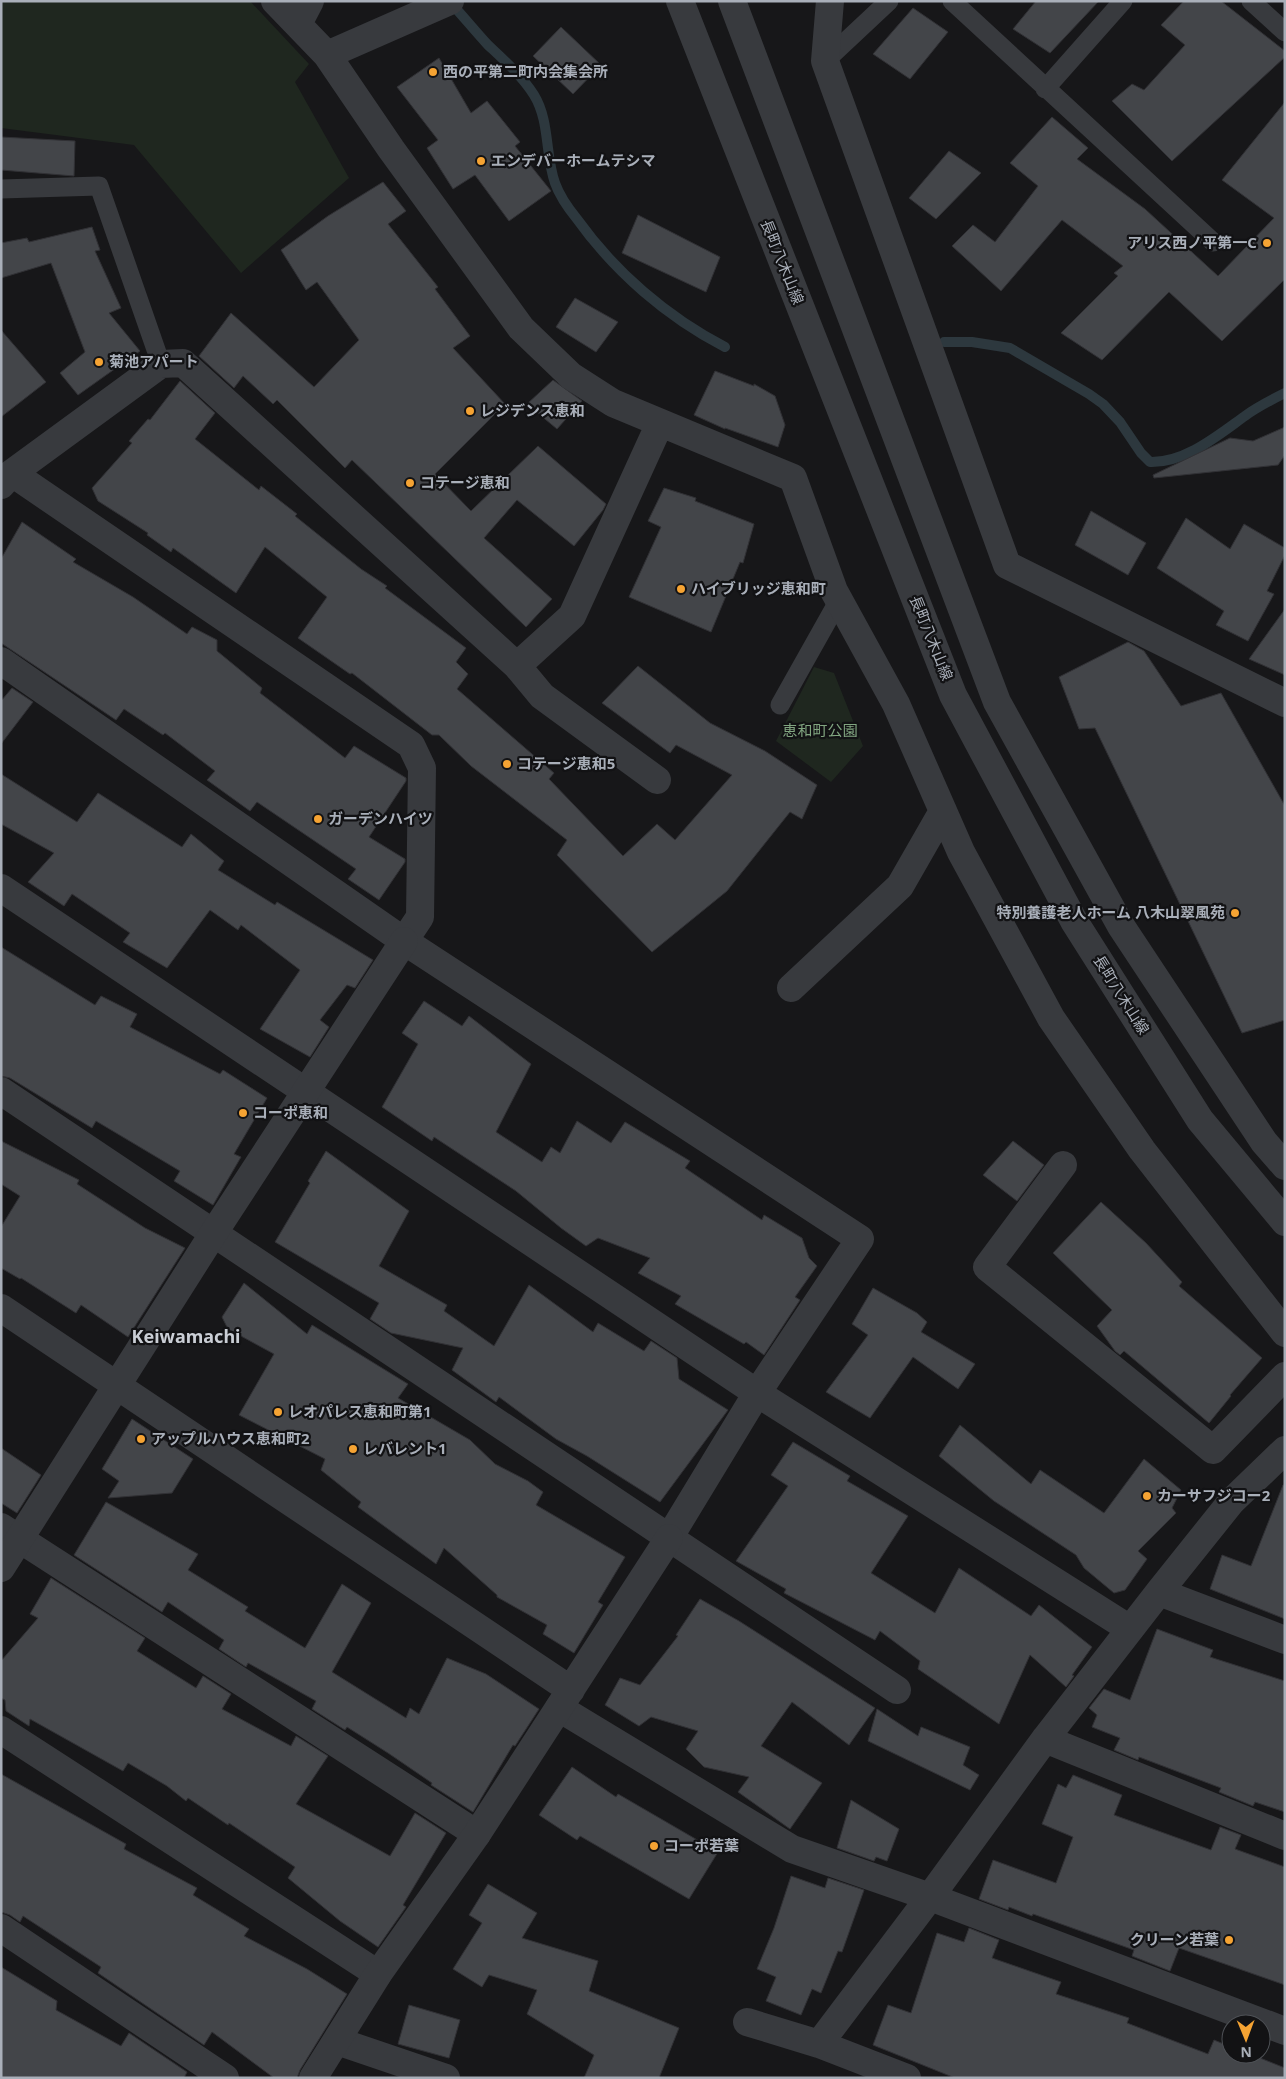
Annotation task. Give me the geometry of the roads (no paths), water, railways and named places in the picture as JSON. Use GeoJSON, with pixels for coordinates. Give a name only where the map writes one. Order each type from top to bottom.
{"type":"FeatureCollection","features":[{"type":"Feature","properties":{"kind":"street"},"geometry":{"type":"LineString","coordinates":[[275,1],[304,13],[327,55],[391,149],[521,328],[571,376],[613,403],[793,478],[839,600],[896,704],[961,852],[1051,1018],[1142,1150],[1285,1334]]}},
{"type":"Feature","properties":{"kind":"street"},"geometry":{"type":"LineString","coordinates":[[327,55],[450,1]]}},
{"type":"Feature","properties":{"kind":"street","name":"長町八木山線"},"geometry":{"type":"LineString","coordinates":[[680,1],[953,694],[1074,921],[1200,1120],[1285,1222]]}},
{"type":"Feature","properties":{"kind":"street"},"geometry":{"type":"LineString","coordinates":[[732,1],[997,702],[1121,926],[1264,1142],[1285,1166]]}},
{"type":"Feature","properties":{"kind":"street"},"geometry":{"type":"LineString","coordinates":[[830,1],[825,61],[1007,566],[1285,703]]}},
{"type":"Feature","properties":{"kind":"street"},"geometry":{"type":"LineString","coordinates":[[1,1568],[11,1533],[117,1385],[420,917],[422,768],[411,745],[7,479],[161,364],[182,363],[518,666],[542,696],[657,780]]}},
{"type":"Feature","properties":{"kind":"street"},"geometry":{"type":"LineString","coordinates":[[518,666],[572,616],[660,423]]}},
{"type":"Feature","properties":{"kind":"street"},"geometry":{"type":"LineString","coordinates":[[1,661],[404,941],[860,1239],[757,1393],[669,1538],[565,1699],[476,1834],[378,1974],[313,2078]]}},
{"type":"Feature","properties":{"kind":"street"},"geometry":{"type":"LineString","coordinates":[[790,988],[900,886],[943,811]]}},
{"type":"Feature","properties":{"kind":"street"},"geometry":{"type":"LineString","coordinates":[[1,888],[757,1393],[1130,1629]]}},
{"type":"Feature","properties":{"kind":"street"},"geometry":{"type":"LineString","coordinates":[[1,1092],[897,1690]]}},
{"type":"Feature","properties":{"kind":"street"},"geometry":{"type":"LineString","coordinates":[[1063,1165],[987,1267],[1213,1450],[1285,1376]]}},
{"type":"Feature","properties":{"kind":"street"},"geometry":{"type":"LineString","coordinates":[[1,1308],[117,1385],[565,1699],[792,1849],[930,1897],[1285,2031]]}},
{"type":"Feature","properties":{"kind":"street"},"geometry":{"type":"LineString","coordinates":[[819,2044],[930,1897],[1045,1739],[1158,1592],[1231,1502],[1285,1450]]}},
{"type":"Feature","properties":{"kind":"street"},"geometry":{"type":"LineString","coordinates":[[11,1533],[476,1834]]}},
{"type":"Feature","properties":{"kind":"street"},"geometry":{"type":"LineString","coordinates":[[1158,1592],[1285,1640]]}},
{"type":"Feature","properties":{"kind":"street"},"geometry":{"type":"LineString","coordinates":[[1,1730],[378,1974]]}},
{"type":"Feature","properties":{"kind":"street"},"geometry":{"type":"LineString","coordinates":[[1045,1739],[1285,1836]]}},
{"type":"Feature","properties":{"kind":"street"},"geometry":{"type":"LineString","coordinates":[[1,1928],[224,2078]]}},
{"type":"Feature","properties":{"kind":"street"},"geometry":{"type":"LineString","coordinates":[[747,2022],[819,2044],[907,2078]]}},
{"type":"Feature","properties":{"kind":"street"},"geometry":{"type":"LineString","coordinates":[[337,2041],[446,2078]]}},
{"type":"Feature","properties":{"kind":"lane"},"geometry":{"type":"LineString","coordinates":[[825,61],[889,1]]}},
{"type":"Feature","properties":{"kind":"lane"},"geometry":{"type":"LineString","coordinates":[[952,1],[1045,89],[1213,242]]}},
{"type":"Feature","properties":{"kind":"lane"},"geometry":{"type":"LineString","coordinates":[[1045,89],[1123,1]]}},
{"type":"Feature","properties":{"kind":"lane"},"geometry":{"type":"LineString","coordinates":[[1251,1],[1285,32]]}},
{"type":"Feature","properties":{"kind":"lane"},"geometry":{"type":"LineString","coordinates":[[1,189],[99,186],[161,364]]}},
{"type":"Feature","properties":{"kind":"lane"},"geometry":{"type":"LineString","coordinates":[[780,705],[839,600]]}},
{"type":"Feature","properties":{"kind":"waterway"},"geometry":{"type":"LineString","coordinates":[[450,2],[488,45],[518,75],[534,95],[543,116],[552,172],[557,188],[567,206],[592,238],[625,275],[644,292],[683,322],[725,347]]}},
{"type":"Feature","properties":{"kind":"waterway"},"geometry":{"type":"LineString","coordinates":[[944,342],[972,342],[1010,348],[1089,394],[1103,404],[1120,422],[1141,453],[1150,462],[1176,458],[1200,447],[1254,410],[1285,393]]}},
{"type":"Feature","properties":{"kind":"place","name":"西の平第二町内会集会所"},"geometry":{"type":"Point","coordinates":[433,72]}},
{"type":"Feature","properties":{"kind":"place","name":"エンデバーホームテシマ"},"geometry":{"type":"Point","coordinates":[481,161]}},
{"type":"Feature","properties":{"kind":"place","name":"アリス西ノ平第一C"},"geometry":{"type":"Point","coordinates":[1267,243]}},
{"type":"Feature","properties":{"kind":"place","name":"菊池アパート"},"geometry":{"type":"Point","coordinates":[99,362]}},
{"type":"Feature","properties":{"kind":"place","name":"レジデンス恵和"},"geometry":{"type":"Point","coordinates":[470,411]}},
{"type":"Feature","properties":{"kind":"place","name":"コテージ恵和"},"geometry":{"type":"Point","coordinates":[410,483]}},
{"type":"Feature","properties":{"kind":"place","name":"ハイブリッジ恵和町"},"geometry":{"type":"Point","coordinates":[681,589]}},
{"type":"Feature","properties":{"kind":"place","name":"コテージ恵和5"},"geometry":{"type":"Point","coordinates":[507,764]}},
{"type":"Feature","properties":{"kind":"place","name":"ガーデンハイツ"},"geometry":{"type":"Point","coordinates":[318,819]}},
{"type":"Feature","properties":{"kind":"place","name":"特別養護老人ホーム 八木山翠風苑"},"geometry":{"type":"Point","coordinates":[1235,913]}},
{"type":"Feature","properties":{"kind":"place","name":"コーポ恵和"},"geometry":{"type":"Point","coordinates":[243,1113]}},
{"type":"Feature","properties":{"kind":"place","name":"レオパレス恵和町第1"},"geometry":{"type":"Point","coordinates":[278,1412]}},
{"type":"Feature","properties":{"kind":"place","name":"アップルハウス恵和町2"},"geometry":{"type":"Point","coordinates":[141,1439]}},
{"type":"Feature","properties":{"kind":"place","name":"レバレント1"},"geometry":{"type":"Point","coordinates":[353,1449]}},
{"type":"Feature","properties":{"kind":"place","name":"カーサフジコー2"},"geometry":{"type":"Point","coordinates":[1147,1496]}},
{"type":"Feature","properties":{"kind":"place","name":"コーポ若葉"},"geometry":{"type":"Point","coordinates":[654,1846]}},
{"type":"Feature","properties":{"kind":"place","name":"クリーン若葉"},"geometry":{"type":"Point","coordinates":[1229,1940]}},
{"type":"Feature","properties":{"kind":"district","name":"Keiwamachi"},"geometry":{"type":"Point","coordinates":[186,1337]}},
{"type":"Feature","properties":{"kind":"park label","name":"恵和町公園"},"geometry":{"type":"Point","coordinates":[820,731]}}]}
